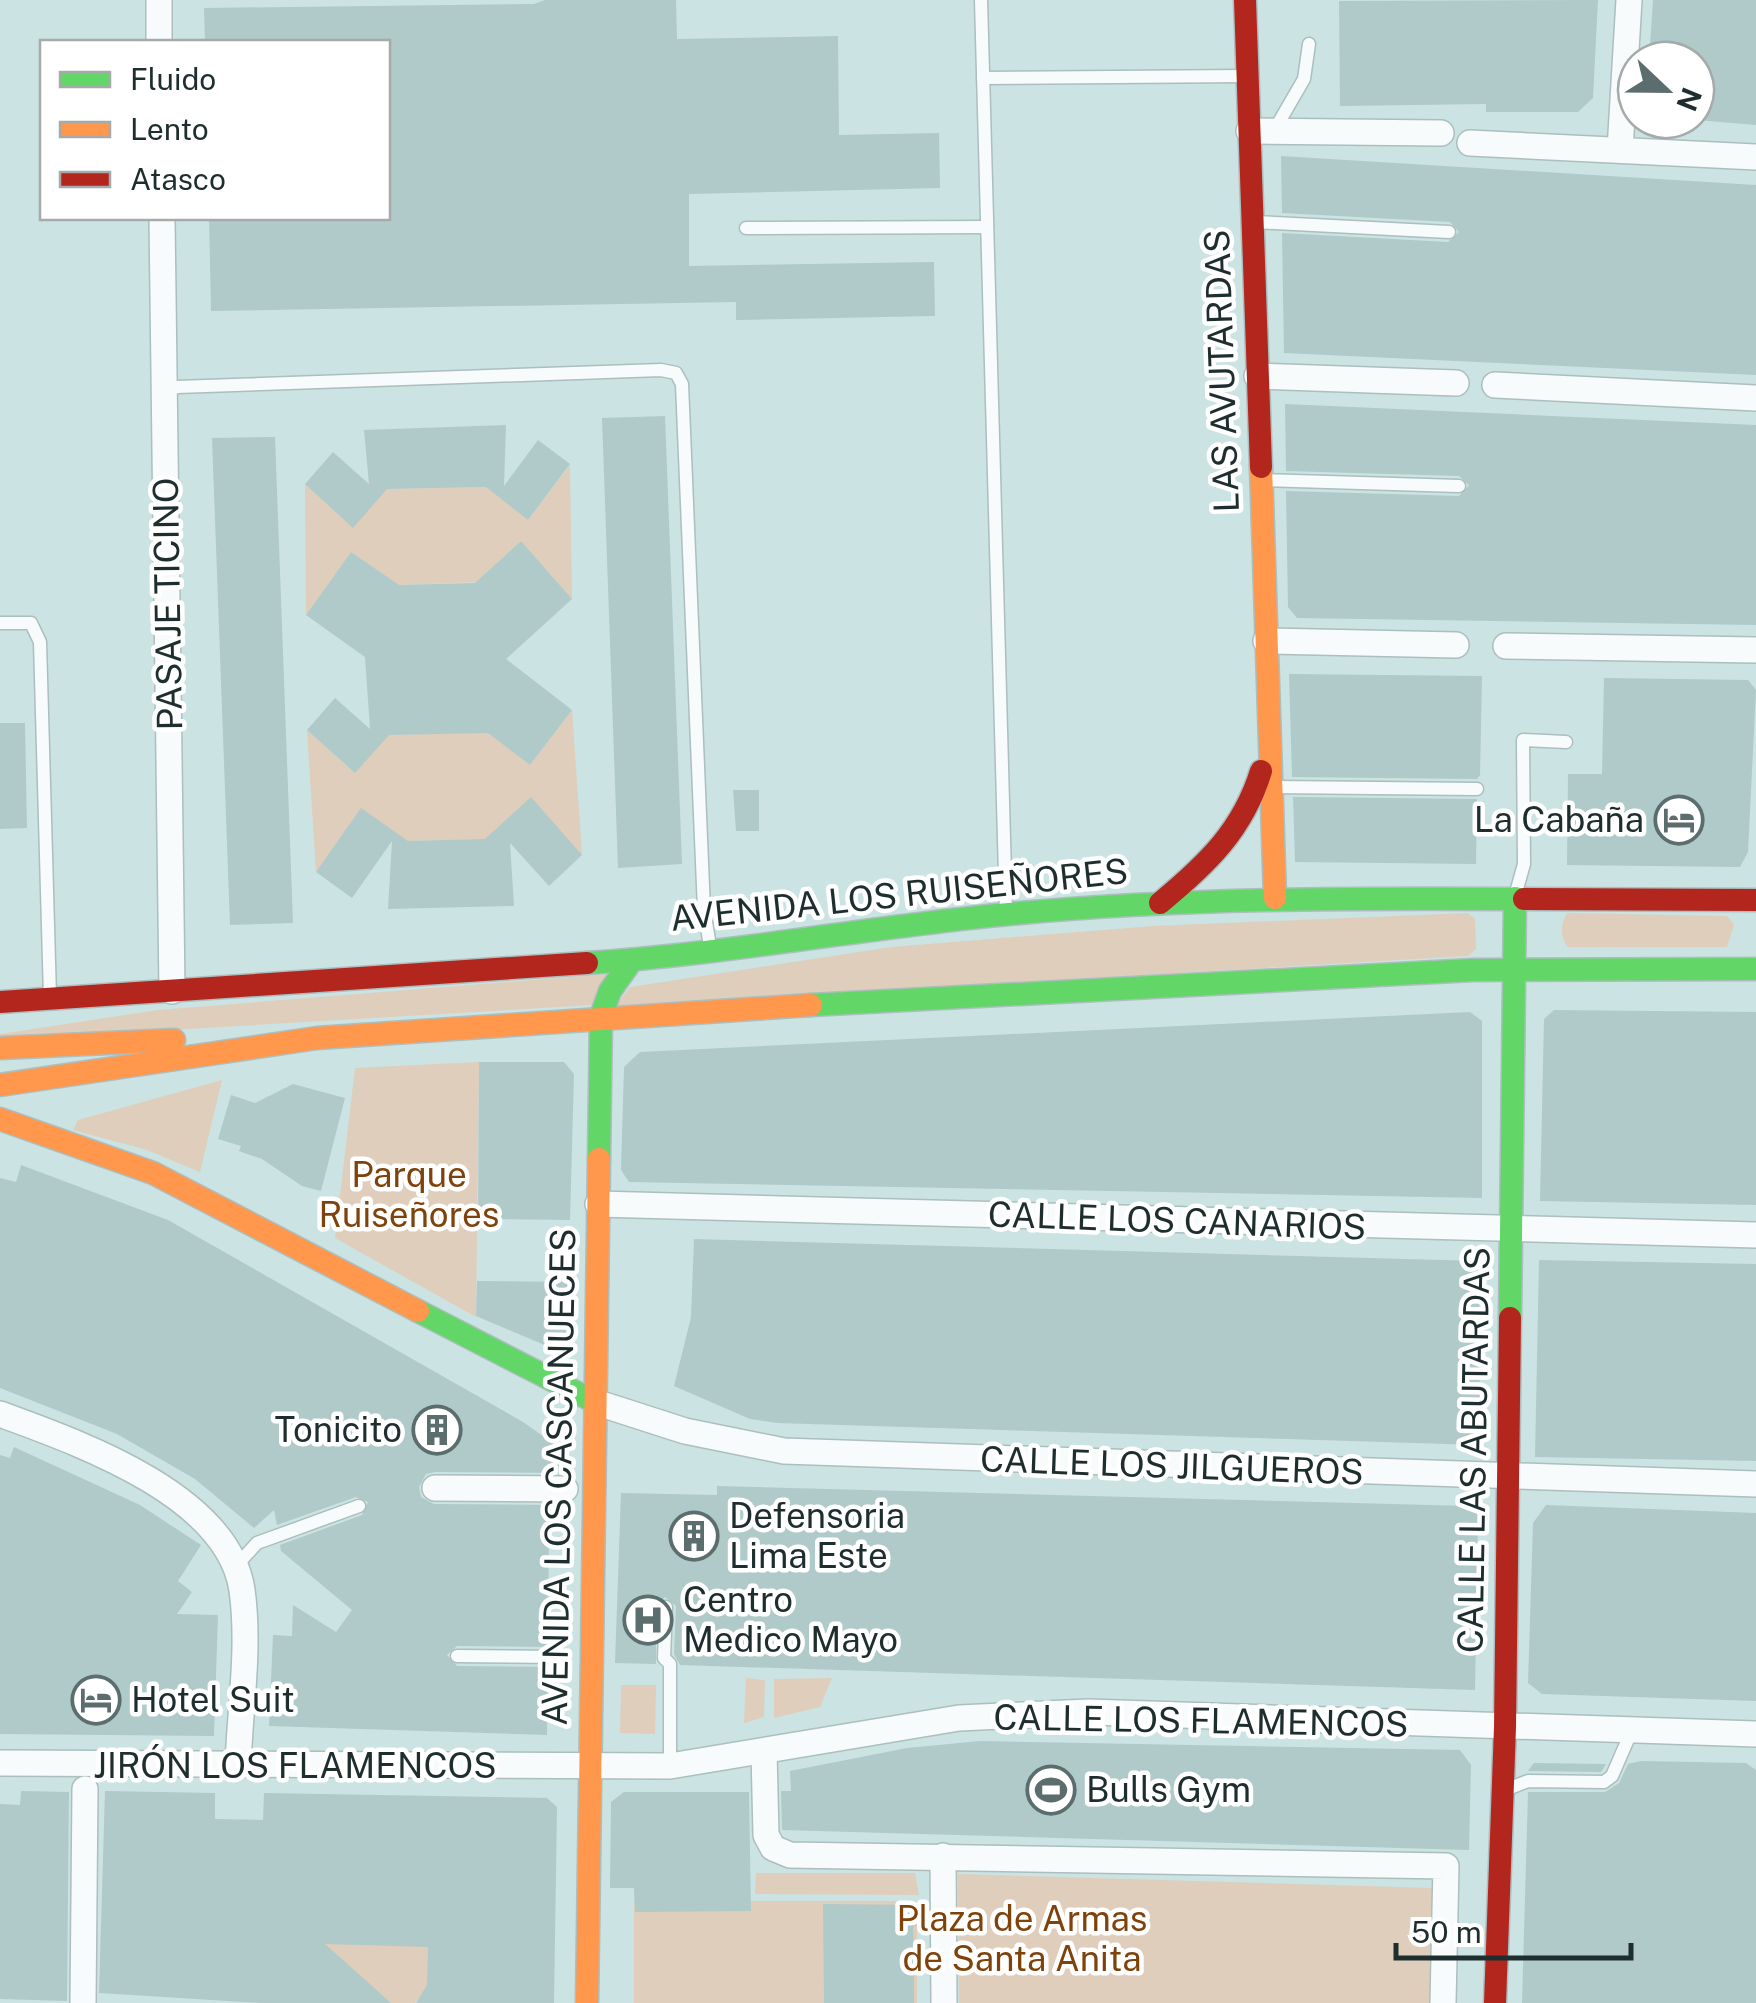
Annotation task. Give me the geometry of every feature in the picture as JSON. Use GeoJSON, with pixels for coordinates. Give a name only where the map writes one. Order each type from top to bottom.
{"type":"FeatureCollection","features":[{"type":"Feature","properties":{"kind":"main road","name":"LAS AVUTARDAS"},"geometry":{"type":"LineString","coordinates":[[1245,0],[1247,76],[1262,131],[1252,222],[1275,898]]}},
{"type":"Feature","properties":{"kind":"main road","name":"LAS AVUTARDAS"},"geometry":{"type":"LineString","coordinates":[[1160,903],[1219,855],[1241,828],[1269,741]]}},
{"type":"Feature","properties":{"kind":"main road","name":"AVENIDA LOS RUISEÑORES"},"geometry":{"type":"LineString","coordinates":[[0,1002],[632,960],[710,947],[1006,914],[1160,903],[1275,898],[1756,900]]}},
{"type":"Feature","properties":{"kind":"main road","name":"CALLE LAS ABUTARDAS"},"geometry":{"type":"LineString","coordinates":[[1495,2003],[1505,1727],[1514,898]]}},
{"type":"Feature","properties":{"kind":"main road","name":"AVENIDA LOS CASCANUECES"},"geometry":{"type":"LineString","coordinates":[[587,2003],[602,1016],[610,991],[632,960]]}},
{"type":"Feature","properties":{"kind":"main road"},"geometry":{"type":"LineString","coordinates":[[0,1048],[317,1038],[602,1016],[1514,968],[1756,969]]}},
{"type":"Feature","properties":{"kind":"main road","name":"AVENIDA LOS RUISEÑORES"},"geometry":{"type":"LineString","coordinates":[[0,1010],[50,999]]}},
{"type":"Feature","properties":{"kind":"main road"},"geometry":{"type":"LineString","coordinates":[[0,1085],[317,1038]]}},
{"type":"Feature","properties":{"kind":"main road"},"geometry":{"type":"LineString","coordinates":[[0,1119],[152,1173],[596,1402]]}},
{"type":"Feature","properties":{"kind":"street"},"geometry":{"type":"LineString","coordinates":[[159,0],[160,40]]}},
{"type":"Feature","properties":{"kind":"street"},"geometry":{"type":"LineString","coordinates":[[1620,150],[1629,0]]}},
{"type":"Feature","properties":{"kind":"street"},"geometry":{"type":"LineString","coordinates":[[1262,131],[1441,133]]}},
{"type":"Feature","properties":{"kind":"street"},"geometry":{"type":"LineString","coordinates":[[1470,143],[1756,157]]}},
{"type":"Feature","properties":{"kind":"street","name":"PASAJE TICINO"},"geometry":{"type":"LineString","coordinates":[[162,220],[172,991]]}},
{"type":"Feature","properties":{"kind":"street"},"geometry":{"type":"LineString","coordinates":[[1257,376],[1456,383]]}},
{"type":"Feature","properties":{"kind":"street"},"geometry":{"type":"LineString","coordinates":[[1494,386],[1756,398]]}},
{"type":"Feature","properties":{"kind":"street"},"geometry":{"type":"LineString","coordinates":[[1266,641],[1456,644]]}},
{"type":"Feature","properties":{"kind":"street"},"geometry":{"type":"LineString","coordinates":[[1506,646],[1756,650]]}},
{"type":"Feature","properties":{"kind":"street","name":"CALLE LOS CANARIOS"},"geometry":{"type":"LineString","coordinates":[[598,1204],[1756,1235]]}},
{"type":"Feature","properties":{"kind":"street","name":"CALLE LOS JILGUEROS"},"geometry":{"type":"LineString","coordinates":[[596,1402],[685,1431],[784,1451],[1509,1479],[1756,1484]]}},
{"type":"Feature","properties":{"kind":"street"},"geometry":{"type":"LineString","coordinates":[[0,1414],[86,1448],[154,1484],[215,1533],[236,1566],[244,1624],[238,1766]]}},
{"type":"Feature","properties":{"kind":"street"},"geometry":{"type":"LineString","coordinates":[[435,1488],[565,1489]]}},
{"type":"Feature","properties":{"kind":"street","name":"CALLE LOS FLAMENCOS"},"geometry":{"type":"LineString","coordinates":[[590,1768],[670,1766],[959,1718],[1090,1712],[1756,1734]]}},
{"type":"Feature","properties":{"kind":"street"},"geometry":{"type":"LineString","coordinates":[[764,1750],[766,1835],[773,1848],[790,1855],[1446,1866],[1443,2003]]}},
{"type":"Feature","properties":{"kind":"street","name":"JIRÓN LOS FLAMENCOS"},"geometry":{"type":"LineString","coordinates":[[0,1764],[590,1768]]}},
{"type":"Feature","properties":{"kind":"street"},"geometry":{"type":"LineString","coordinates":[[83,2003],[85,1789]]}},
{"type":"Feature","properties":{"kind":"street"},"geometry":{"type":"LineString","coordinates":[[943,1856],[944,2003]]}},
{"type":"Feature","properties":{"kind":"lane"},"geometry":{"type":"LineString","coordinates":[[981,0],[1006,914]]}},
{"type":"Feature","properties":{"kind":"lane"},"geometry":{"type":"LineString","coordinates":[[1262,131],[1304,79],[1309,44]]}},
{"type":"Feature","properties":{"kind":"lane"},"geometry":{"type":"LineString","coordinates":[[983,78],[1247,76]]}},
{"type":"Feature","properties":{"kind":"lane"},"geometry":{"type":"LineString","coordinates":[[1252,222],[1449,232]]}},
{"type":"Feature","properties":{"kind":"lane"},"geometry":{"type":"LineString","coordinates":[[746,228],[988,226]]}},
{"type":"Feature","properties":{"kind":"lane"},"geometry":{"type":"LineString","coordinates":[[166,392],[196,386],[661,370],[676,374],[682,384],[704,910],[710,947]]}},
{"type":"Feature","properties":{"kind":"lane"},"geometry":{"type":"LineString","coordinates":[[1260,480],[1459,486]]}},
{"type":"Feature","properties":{"kind":"lane"},"geometry":{"type":"LineString","coordinates":[[0,623],[31,623],[40,642],[50,999]]}},
{"type":"Feature","properties":{"kind":"lane"},"geometry":{"type":"LineString","coordinates":[[1514,898],[1524,864],[1523,740],[1566,742]]}},
{"type":"Feature","properties":{"kind":"lane"},"geometry":{"type":"LineString","coordinates":[[1270,787],[1476,788]]}},
{"type":"Feature","properties":{"kind":"lane"},"geometry":{"type":"LineString","coordinates":[[236,1566],[256,1544],[360,1506]]}},
{"type":"Feature","properties":{"kind":"lane"},"geometry":{"type":"LineString","coordinates":[[666,1607],[664,1658],[670,1664],[670,1766]]}},
{"type":"Feature","properties":{"kind":"lane"},"geometry":{"type":"LineString","coordinates":[[456,1656],[562,1657]]}},
{"type":"Feature","properties":{"kind":"lane"},"geometry":{"type":"LineString","coordinates":[[1503,1791],[1528,1781],[1608,1780],[1632,1730]]}},
{"type":"Feature","properties":{"kind":"green space"},"geometry":{"type":"Polygon","coordinates":[[[570,465],[572,599],[521,541],[487,572],[482,582],[398,585],[351,552],[306,615],[305,484],[353,527],[385,489],[492,487],[528,520],[570,465]]]}},
{"type":"Feature","properties":{"kind":"green space"},"geometry":{"type":"Polygon","coordinates":[[[572,710],[582,855],[531,798],[491,839],[408,841],[361,809],[316,872],[307,730],[355,773],[387,735],[496,732],[499,741],[530,765],[572,710]]]}},
{"type":"Feature","properties":{"kind":"green space"},"geometry":{"type":"Polygon","coordinates":[[[1468,913],[1475,919],[1476,949],[1468,956],[615,1006],[630,987],[892,947],[1153,926],[1468,913]]]}},
{"type":"Feature","properties":{"kind":"green space"},"geometry":{"type":"Polygon","coordinates":[[[1567,913],[1727,916],[1734,925],[1727,947],[1568,947],[1562,931],[1567,913]]]}},
{"type":"Feature","properties":{"kind":"green space"},"geometry":{"type":"Polygon","coordinates":[[[608,974],[593,1005],[0,1040],[0,1034],[158,1010],[608,974]]]}},
{"type":"Feature","properties":{"kind":"green space","name":"Parque Ruiseñores"},"geometry":{"type":"Polygon","coordinates":[[[479,1062],[476,1317],[335,1238],[355,1068],[479,1062]]]}},
{"type":"Feature","properties":{"kind":"green space"},"geometry":{"type":"Polygon","coordinates":[[[222,1080],[200,1172],[147,1150],[73,1130],[78,1120],[222,1080]]]}},
{"type":"Feature","properties":{"kind":"green space"},"geometry":{"type":"Polygon","coordinates":[[[746,1678],[765,1680],[764,1717],[744,1723],[746,1678]]]}},
{"type":"Feature","properties":{"kind":"green space"},"geometry":{"type":"Polygon","coordinates":[[[832,1678],[820,1707],[774,1718],[774,1679],[832,1678]]]}},
{"type":"Feature","properties":{"kind":"green space"},"geometry":{"type":"Polygon","coordinates":[[[621,1685],[656,1685],[655,1734],[620,1733],[621,1685]]]}},
{"type":"Feature","properties":{"kind":"green space"},"geometry":{"type":"Polygon","coordinates":[[[756,1873],[915,1873],[919,1895],[755,1894],[756,1873]]]}},
{"type":"Feature","properties":{"kind":"green space","name":"Plaza de Armas de Santa Anita"},"geometry":{"type":"Polygon","coordinates":[[[958,1874],[1433,1888],[1429,2003],[959,2003],[958,1874]]]}},
{"type":"Feature","properties":{"kind":"green space"},"geometry":{"type":"Polygon","coordinates":[[[634,1901],[917,1901],[917,2003],[634,2003],[634,1901]]]}},
{"type":"Feature","properties":{"kind":"green space"},"geometry":{"type":"Polygon","coordinates":[[[428,1921],[428,1956],[451,1957],[415,2003],[391,2003],[282,1932],[356,1945],[400,1946],[428,1921]]]}},
{"type":"Feature","properties":{"kind":"building"},"geometry":{"type":"Polygon","coordinates":[[[545,0],[676,0],[677,39],[838,36],[839,135],[939,133],[940,188],[689,194],[689,266],[934,262],[935,316],[736,320],[736,302],[211,311],[209,220],[390,220],[390,40],[205,40],[204,8],[534,4],[545,0]]]}},
{"type":"Feature","properties":{"kind":"building"},"geometry":{"type":"Polygon","coordinates":[[[1598,0],[1593,98],[1578,112],[1486,112],[1486,104],[1340,106],[1339,1],[1598,0]]]}},
{"type":"Feature","properties":{"kind":"building"},"geometry":{"type":"Polygon","coordinates":[[[1653,0],[1756,0],[1756,125],[1716,122],[1716,40],[1650,40],[1653,0]]]}},
{"type":"Feature","properties":{"kind":"building"},"geometry":{"type":"Polygon","coordinates":[[[1281,156],[1756,185],[1756,375],[1284,353],[1282,233],[1448,242],[1459,232],[1450,222],[1282,213],[1281,156]]]}},
{"type":"Feature","properties":{"kind":"building"},"geometry":{"type":"Polygon","coordinates":[[[1285,404],[1756,425],[1756,625],[1297,618],[1288,607],[1286,491],[1459,496],[1469,485],[1459,476],[1286,471],[1285,404]]]}},
{"type":"Feature","properties":{"kind":"building"},"geometry":{"type":"Polygon","coordinates":[[[665,416],[682,864],[618,868],[602,418],[665,416]]]}},
{"type":"Feature","properties":{"kind":"building"},"geometry":{"type":"Polygon","coordinates":[[[506,425],[504,486],[538,440],[570,464],[528,520],[486,487],[387,489],[353,528],[305,484],[333,452],[369,484],[364,430],[506,425]]]}},
{"type":"Feature","properties":{"kind":"building"},"geometry":{"type":"Polygon","coordinates":[[[275,437],[293,923],[230,925],[212,438],[275,437]]]}},
{"type":"Feature","properties":{"kind":"building"},"geometry":{"type":"Polygon","coordinates":[[[521,541],[572,599],[506,659],[572,710],[530,765],[488,733],[389,735],[355,773],[307,730],[335,698],[370,729],[365,657],[306,615],[351,552],[399,585],[475,583],[521,541]]]}},
{"type":"Feature","properties":{"kind":"building"},"geometry":{"type":"Polygon","coordinates":[[[1289,674],[1482,676],[1480,775],[1477,779],[1292,777],[1289,674]]]}},
{"type":"Feature","properties":{"kind":"building"},"geometry":{"type":"Polygon","coordinates":[[[1604,678],[1748,680],[1756,690],[1748,852],[1740,867],[1567,865],[1568,774],[1602,774],[1604,678]]]}},
{"type":"Feature","properties":{"kind":"building"},"geometry":{"type":"Polygon","coordinates":[[[0,723],[25,723],[27,828],[0,829],[0,723]]]}},
{"type":"Feature","properties":{"kind":"building"},"geometry":{"type":"Polygon","coordinates":[[[733,790],[759,790],[759,831],[736,831],[733,790]]]}},
{"type":"Feature","properties":{"kind":"building"},"geometry":{"type":"Polygon","coordinates":[[[531,797],[582,855],[549,886],[510,843],[514,906],[388,909],[392,841],[352,898],[316,872],[361,808],[408,841],[485,839],[531,797]]]}},
{"type":"Feature","properties":{"kind":"building"},"geometry":{"type":"Polygon","coordinates":[[[1293,797],[1477,799],[1476,864],[1295,862],[1293,797]]]}},
{"type":"Feature","properties":{"kind":"building"},"geometry":{"type":"Polygon","coordinates":[[[1554,1010],[1756,1012],[1756,1205],[1540,1201],[1544,1019],[1554,1010]]]}},
{"type":"Feature","properties":{"kind":"building"},"geometry":{"type":"Polygon","coordinates":[[[1470,1012],[1482,1021],[1482,1198],[629,1182],[621,1170],[624,1067],[640,1052],[1470,1012]]]}},
{"type":"Feature","properties":{"kind":"building"},"geometry":{"type":"Polygon","coordinates":[[[479,1062],[564,1062],[574,1074],[570,1220],[478,1219],[479,1062]]]}},
{"type":"Feature","properties":{"kind":"building"},"geometry":{"type":"Polygon","coordinates":[[[293,1084],[345,1098],[321,1191],[302,1186],[262,1159],[239,1151],[241,1146],[218,1139],[231,1095],[255,1103],[293,1084]]]}},
{"type":"Feature","properties":{"kind":"building"},"geometry":{"type":"Polygon","coordinates":[[[21,1165],[168,1220],[523,1422],[560,1448],[559,1473],[435,1472],[426,1474],[419,1487],[421,1497],[434,1504],[558,1505],[557,1530],[549,1529],[548,1647],[457,1646],[447,1655],[457,1666],[548,1667],[547,1735],[269,1726],[273,1635],[292,1636],[293,1605],[336,1632],[352,1610],[281,1551],[280,1545],[362,1515],[368,1502],[356,1497],[277,1525],[274,1510],[254,1528],[195,1479],[117,1434],[0,1388],[0,1178],[16,1182],[21,1165]]]}},
{"type":"Feature","properties":{"kind":"building"},"geometry":{"type":"Polygon","coordinates":[[[694,1239],[1479,1261],[1480,1445],[777,1423],[750,1419],[674,1386],[691,1317],[694,1239]]]}},
{"type":"Feature","properties":{"kind":"building"},"geometry":{"type":"Polygon","coordinates":[[[1539,1260],[1756,1264],[1756,1461],[1535,1457],[1539,1260]]]}},
{"type":"Feature","properties":{"kind":"building"},"geometry":{"type":"Polygon","coordinates":[[[477,1281],[569,1282],[566,1340],[554,1349],[476,1316],[477,1281]]]}},
{"type":"Feature","properties":{"kind":"building"},"geometry":{"type":"Polygon","coordinates":[[[14,1447],[140,1505],[201,1545],[178,1581],[192,1592],[177,1614],[218,1615],[214,1736],[0,1734],[0,1455],[10,1458],[14,1447]]]}},
{"type":"Feature","properties":{"kind":"building"},"geometry":{"type":"Polygon","coordinates":[[[717,1486],[1467,1506],[1478,1515],[1475,1690],[680,1665],[674,1654],[676,1606],[665,1597],[656,1607],[656,1664],[615,1663],[621,1493],[717,1495],[717,1486]]]}},
{"type":"Feature","properties":{"kind":"building"},"geometry":{"type":"Polygon","coordinates":[[[1546,1505],[1756,1513],[1756,1701],[1542,1694],[1528,1683],[1533,1523],[1546,1505]]]}},
{"type":"Feature","properties":{"kind":"building"},"geometry":{"type":"Polygon","coordinates":[[[980,1741],[1460,1750],[1471,1765],[1469,1850],[782,1830],[781,1791],[791,1791],[790,1771],[907,1748],[980,1741]]]}},
{"type":"Feature","properties":{"kind":"building"},"geometry":{"type":"Polygon","coordinates":[[[1534,1763],[1606,1764],[1601,1772],[1528,1771],[1534,1763]]]}},
{"type":"Feature","properties":{"kind":"building"},"geometry":{"type":"Polygon","coordinates":[[[1746,1763],[1756,1770],[1756,2003],[1522,2003],[1528,1792],[1605,1792],[1619,1783],[1628,1764],[1746,1763]]]}},
{"type":"Feature","properties":{"kind":"building"},"geometry":{"type":"Polygon","coordinates":[[[21,1791],[69,1792],[67,2001],[0,1999],[0,1804],[20,1805],[21,1791]]]}},
{"type":"Feature","properties":{"kind":"building"},"geometry":{"type":"Polygon","coordinates":[[[105,1791],[215,1793],[215,1819],[263,1820],[264,1793],[547,1798],[557,1807],[554,2003],[416,2003],[427,1985],[428,1947],[325,1944],[391,2003],[262,2003],[99,1993],[105,1791]]]}},
{"type":"Feature","properties":{"kind":"building"},"geometry":{"type":"Polygon","coordinates":[[[624,1792],[749,1792],[751,1911],[635,1912],[634,1888],[610,1888],[611,1802],[624,1792]]]}},
{"type":"Feature","properties":{"kind":"building"},"geometry":{"type":"Polygon","coordinates":[[[823,1904],[913,1905],[914,2003],[824,2003],[823,1904]]]}},
{"type":"Feature","properties":{"kind":"traffic: fast"},"geometry":{"type":"LineString","coordinates":[[1510,1318],[1515,898]]}},
{"type":"Feature","properties":{"kind":"traffic: fast"},"geometry":{"type":"LineString","coordinates":[[587,963],[1073,909],[1266,900],[1524,899]]}},
{"type":"Feature","properties":{"kind":"traffic: fast"},"geometry":{"type":"LineString","coordinates":[[599,1159],[601,1016],[610,991],[632,960]]}},
{"type":"Feature","properties":{"kind":"traffic: fast"},"geometry":{"type":"LineString","coordinates":[[811,1005],[1473,970],[1756,969]]}},
{"type":"Feature","properties":{"kind":"traffic: fast"},"geometry":{"type":"LineString","coordinates":[[418,1311],[595,1402]]}},
{"type":"Feature","properties":{"kind":"traffic: slow"},"geometry":{"type":"LineString","coordinates":[[1261,467],[1275,898]]}},
{"type":"Feature","properties":{"kind":"traffic: slow"},"geometry":{"type":"LineString","coordinates":[[0,1085],[317,1038],[811,1005]]}},
{"type":"Feature","properties":{"kind":"traffic: slow"},"geometry":{"type":"LineString","coordinates":[[0,1048],[174,1040]]}},
{"type":"Feature","properties":{"kind":"traffic: slow"},"geometry":{"type":"LineString","coordinates":[[0,1119],[153,1173],[418,1311]]}},
{"type":"Feature","properties":{"kind":"traffic: slow"},"geometry":{"type":"LineString","coordinates":[[587,2003],[599,1159]]}},
{"type":"Feature","properties":{"kind":"traffic: jam"},"geometry":{"type":"LineString","coordinates":[[1245,0],[1261,467]]}},
{"type":"Feature","properties":{"kind":"traffic: jam"},"geometry":{"type":"LineString","coordinates":[[1160,903],[1193,874],[1234,828],[1261,771]]}},
{"type":"Feature","properties":{"kind":"traffic: jam"},"geometry":{"type":"LineString","coordinates":[[1524,899],[1756,900]]}},
{"type":"Feature","properties":{"kind":"traffic: jam"},"geometry":{"type":"LineString","coordinates":[[0,1002],[587,963]]}},
{"type":"Feature","properties":{"kind":"traffic: jam"},"geometry":{"type":"LineString","coordinates":[[1495,2003],[1505,1727],[1510,1318]]}},
{"type":"Feature","properties":{"kind":"place","name":"La Cabaña"},"geometry":{"type":"Point","coordinates":[1679,820]}},
{"type":"Feature","properties":{"kind":"place","name":"Tonicito"},"geometry":{"type":"Point","coordinates":[437,1430]}},
{"type":"Feature","properties":{"kind":"place","name":"Defensoria Lima Este"},"geometry":{"type":"Point","coordinates":[694,1536]}},
{"type":"Feature","properties":{"kind":"place","name":"Centro Medico Mayo"},"geometry":{"type":"Point","coordinates":[648,1620]}},
{"type":"Feature","properties":{"kind":"place","name":"Hotel Suit"},"geometry":{"type":"Point","coordinates":[96,1700]}},
{"type":"Feature","properties":{"kind":"place","name":"Bulls Gym"},"geometry":{"type":"Point","coordinates":[1051,1790]}}]}
